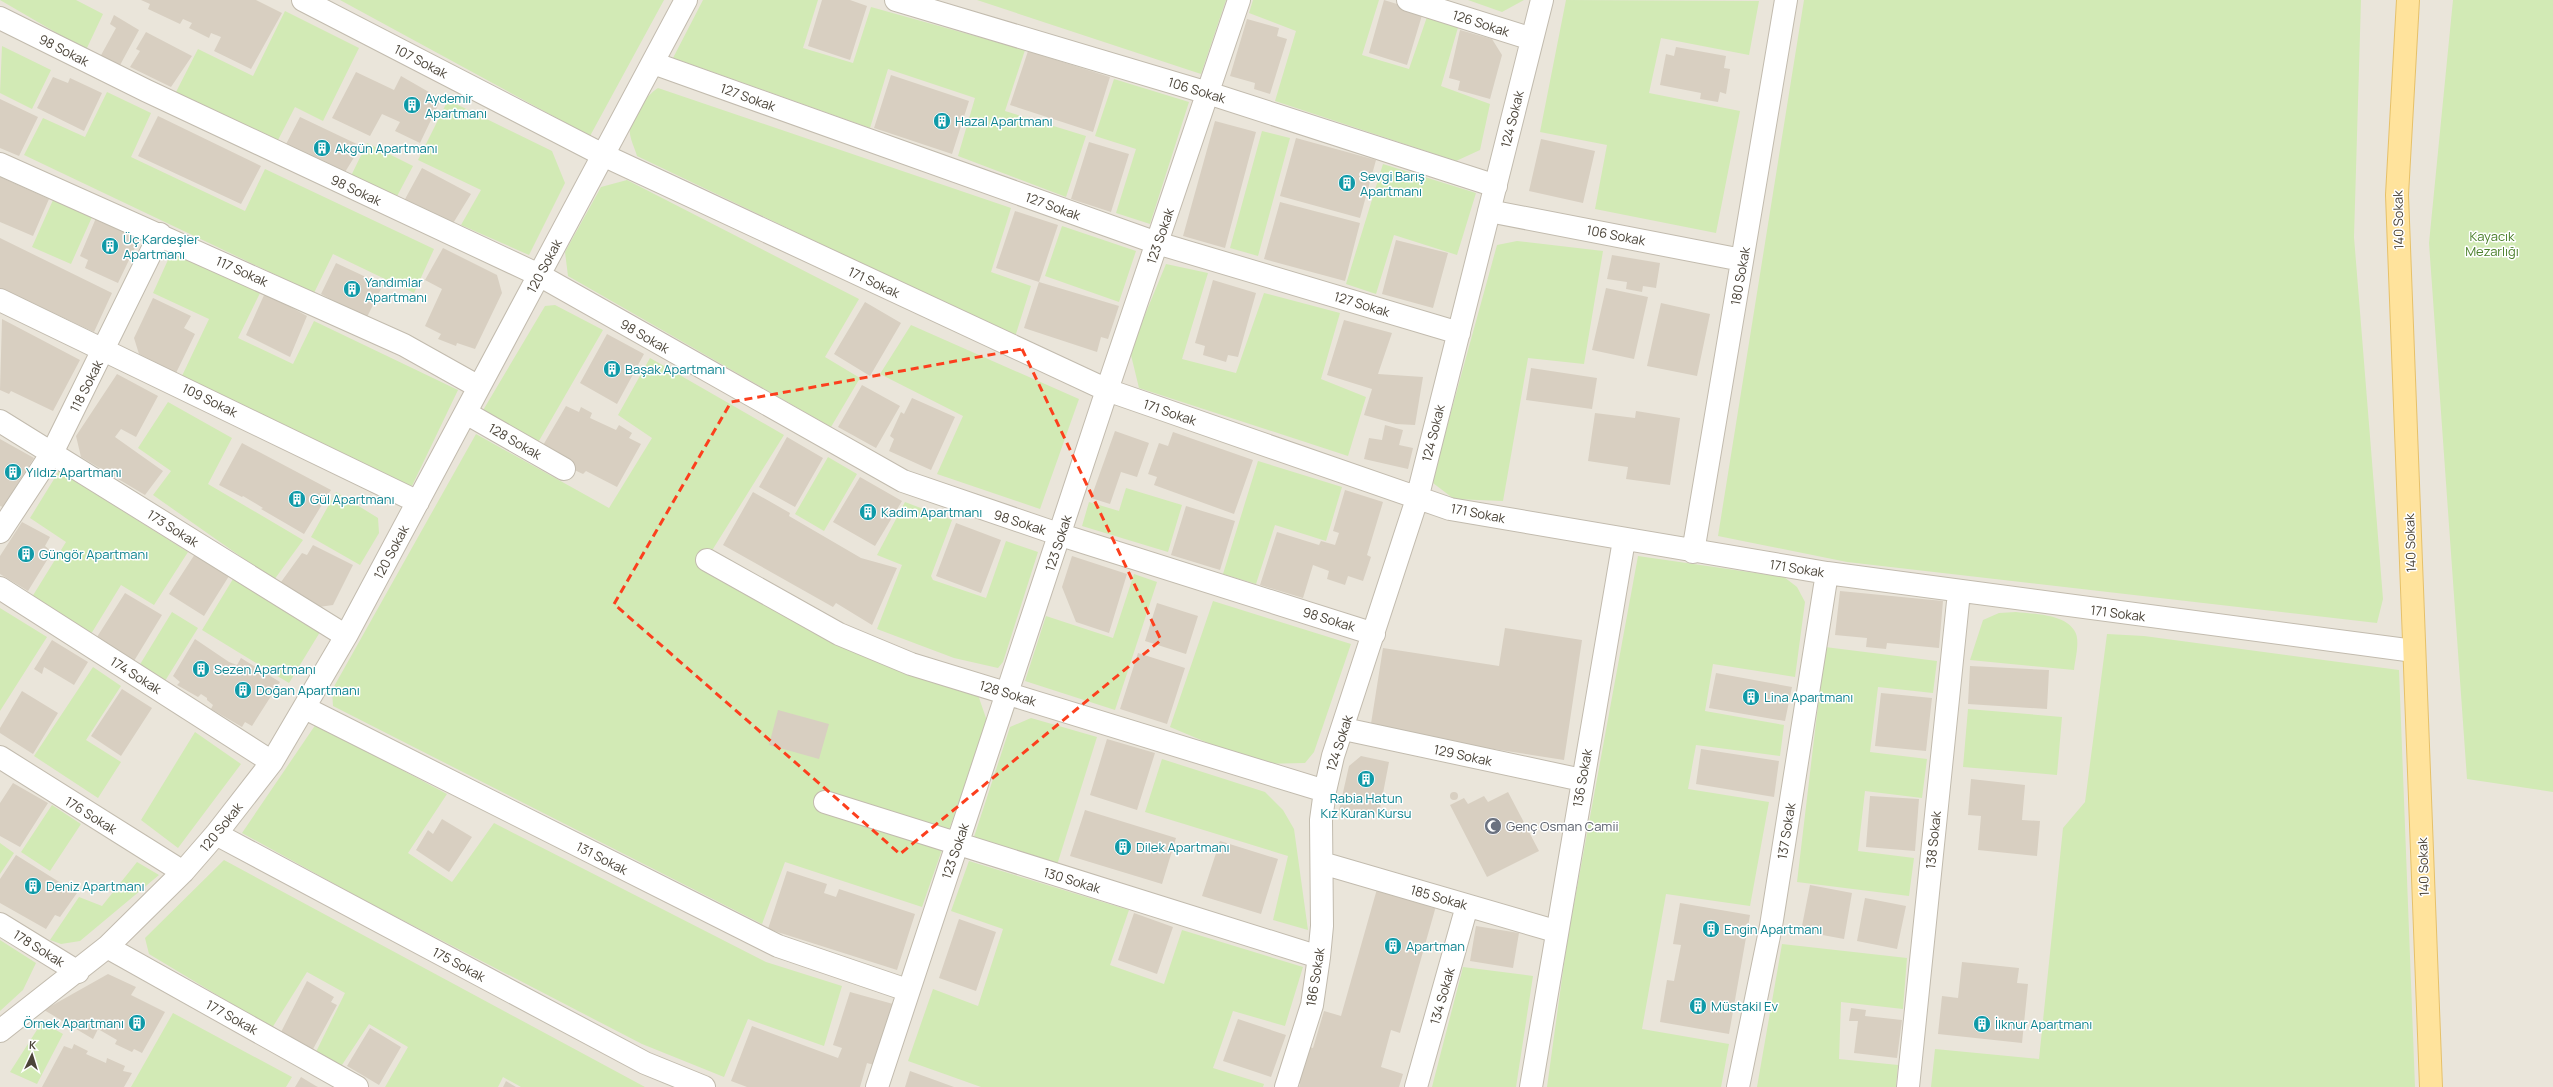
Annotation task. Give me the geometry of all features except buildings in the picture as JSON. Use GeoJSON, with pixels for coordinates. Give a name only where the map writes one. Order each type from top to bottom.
{"type":"FeatureCollection","features":[{"type":"Feature","properties":{"kind":"main road","name":"140 Sokak"},"geometry":{"type":"LineString","coordinates":[[2408,0],[2397,195],[2431,1087]]}},
{"type":"Feature","properties":{"kind":"street","name":"107 Sokak"},"geometry":{"type":"LineString","coordinates":[[303,0],[603,155]]}},
{"type":"Feature","properties":{"kind":"street","name":"120 Sokak"},"geometry":{"type":"LineString","coordinates":[[0,1031],[78,972],[107,947],[183,872],[216,834],[272,762],[346,636],[686,0]]}},
{"type":"Feature","properties":{"kind":"street","name":"106 Sokak"},"geometry":{"type":"LineString","coordinates":[[896,0],[1208,93],[1496,186]]}},
{"type":"Feature","properties":{"kind":"street","name":"123 Sokak"},"geometry":{"type":"LineString","coordinates":[[877,1087],[907,990],[958,844],[1061,536],[1107,390],[1239,0]]}},
{"type":"Feature","properties":{"kind":"street","name":"126 Sokak"},"geometry":{"type":"LineString","coordinates":[[1408,0],[1532,39]]}},
{"type":"Feature","properties":{"kind":"street","name":"124 Sokak"},"geometry":{"type":"LineString","coordinates":[[1322,863],[1321,820],[1325,791],[1333,756],[1344,729],[1416,498],[1459,333],[1542,0]]}},
{"type":"Feature","properties":{"kind":"street","name":"180 Sokak"},"geometry":{"type":"LineString","coordinates":[[1693,552],[1786,0]]}},
{"type":"Feature","properties":{"kind":"street","name":"98 Sokak"},"geometry":{"type":"LineString","coordinates":[[0,18],[154,95],[538,275],[903,481],[1061,536],[1374,634]]}},
{"type":"Feature","properties":{"kind":"street","name":"127 Sokak"},"geometry":{"type":"LineString","coordinates":[[653,63],[1157,243],[1459,333]]}},
{"type":"Feature","properties":{"kind":"street","name":"171 Sokak"},"geometry":{"type":"LineString","coordinates":[[603,155],[1107,390],[1450,509],[1693,552],[1827,573],[1959,592],[2414,651]]}},
{"type":"Feature","properties":{"kind":"street","name":"117 Sokak"},"geometry":{"type":"LineString","coordinates":[[0,164],[160,234],[404,345],[480,387]]}},
{"type":"Feature","properties":{"kind":"street","name":"106 Sokak"},"geometry":{"type":"LineString","coordinates":[[1489,211],[1742,260]]}},
{"type":"Feature","properties":{"kind":"street","name":"118 Sokak"},"geometry":{"type":"LineString","coordinates":[[0,532],[52,453],[105,349],[160,234]]}},
{"type":"Feature","properties":{"kind":"street","name":"109 Sokak"},"geometry":{"type":"LineString","coordinates":[[0,300],[105,349],[418,502]]}},
{"type":"Feature","properties":{"kind":"street","name":"128 Sokak"},"geometry":{"type":"LineString","coordinates":[[466,413],[564,469]]}},
{"type":"Feature","properties":{"kind":"street","name":"173 Sokak"},"geometry":{"type":"LineString","coordinates":[[0,421],[346,636]]}},
{"type":"Feature","properties":{"kind":"street","name":"136 Sokak"},"geometry":{"type":"LineString","coordinates":[[1530,1087],[1555,931],[1624,540]]}},
{"type":"Feature","properties":{"kind":"street","name":"128 Sokak"},"geometry":{"type":"LineString","coordinates":[[707,560],[839,634],[911,664],[1008,692],[1325,791]]}},
{"type":"Feature","properties":{"kind":"street","name":"137 Sokak"},"geometry":{"type":"LineString","coordinates":[[1738,1087],[1771,926],[1827,573]]}},
{"type":"Feature","properties":{"kind":"street","name":"174 Sokak"},"geometry":{"type":"LineString","coordinates":[[0,588],[272,762]]}},
{"type":"Feature","properties":{"kind":"street","name":"138 Sokak"},"geometry":{"type":"LineString","coordinates":[[1908,1087],[1959,592]]}},
{"type":"Feature","properties":{"kind":"street","name":"131 Sokak"},"geometry":{"type":"LineString","coordinates":[[305,708],[778,946],[907,990]]}},
{"type":"Feature","properties":{"kind":"street","name":"129 Sokak"},"geometry":{"type":"LineString","coordinates":[[1344,729],[1582,780]]}},
{"type":"Feature","properties":{"kind":"street","name":"176 Sokak"},"geometry":{"type":"LineString","coordinates":[[0,757],[183,872]]}},
{"type":"Feature","properties":{"kind":"street","name":"130 Sokak"},"geometry":{"type":"LineString","coordinates":[[824,802],[1319,957]]}},
{"type":"Feature","properties":{"kind":"street","name":"175 Sokak"},"geometry":{"type":"LineString","coordinates":[[216,834],[645,1063],[704,1087]]}},
{"type":"Feature","properties":{"kind":"street","name":"185 Sokak"},"geometry":{"type":"LineString","coordinates":[[1322,863],[1555,931]]}},
{"type":"Feature","properties":{"kind":"street","name":"186 Sokak"},"geometry":{"type":"LineString","coordinates":[[1286,1087],[1312,1005],[1319,957],[1322,863]]}},
{"type":"Feature","properties":{"kind":"street","name":"134 Sokak"},"geometry":{"type":"LineString","coordinates":[[1416,1087],[1467,906]]}},
{"type":"Feature","properties":{"kind":"street","name":"178 Sokak"},"geometry":{"type":"LineString","coordinates":[[0,924],[78,972]]}},
{"type":"Feature","properties":{"kind":"street","name":"177 Sokak"},"geometry":{"type":"LineString","coordinates":[[107,947],[358,1087]]}},
{"type":"Feature","properties":{"kind":"highlighted area"},"geometry":{"type":"Polygon","coordinates":[[[1022,349],[1161,640],[900,854],[614,604],[731,402],[1022,349]]]}},
{"type":"Feature","properties":{"kind":"shaded area"},"geometry":{"type":"Polygon","coordinates":[[[0,0],[2553,0],[2553,1087],[0,1087],[0,0]]]}},
{"type":"Feature","properties":{"kind":"green space"},"geometry":{"type":"Polygon","coordinates":[[[0,0],[76,0],[103,14],[86,50],[0,0]]]}},
{"type":"Feature","properties":{"kind":"green space"},"geometry":{"type":"Polygon","coordinates":[[[340,0],[664,0],[590,136],[340,0]]]}},
{"type":"Feature","properties":{"kind":"green space"},"geometry":{"type":"Polygon","coordinates":[[[703,0],[818,0],[803,48],[853,63],[871,7],[1025,50],[1005,111],[1086,136],[1066,197],[958,156],[975,98],[888,69],[870,128],[673,58],[703,0]]]}},
{"type":"Feature","properties":{"kind":"green space"},"geometry":{"type":"Polygon","coordinates":[[[977,0],[1226,0],[1201,74],[977,0]]]}},
{"type":"Feature","properties":{"kind":"green space"},"geometry":{"type":"Polygon","coordinates":[[[1253,0],[1379,0],[1362,55],[1409,69],[1428,14],[1459,24],[1441,86],[1490,104],[1480,150],[1456,161],[1275,101],[1296,31],[1249,13],[1253,0]]]}},
{"type":"Feature","properties":{"kind":"green space"},"geometry":{"type":"Polygon","coordinates":[[[1468,0],[1524,0],[1502,12],[1468,0]]]}},
{"type":"Feature","properties":{"kind":"green space"},"geometry":{"type":"Polygon","coordinates":[[[1566,0],[1759,1],[1749,55],[1661,38],[1649,93],[1740,111],[1716,233],[1595,209],[1607,145],[1540,132],[1566,0]]]}},
{"type":"Feature","properties":{"kind":"green space"},"geometry":{"type":"Polygon","coordinates":[[[1804,0],[2361,0],[2354,237],[2383,599],[2377,623],[1847,562],[1718,536],[1804,0]]]}},
{"type":"Feature","properties":{"kind":"green space","name":"Kayacık Mezarlığı"},"geometry":{"type":"Polygon","coordinates":[[[2453,0],[2553,0],[2553,792],[2467,779],[2429,243],[2453,0]]]}},
{"type":"Feature","properties":{"kind":"green space"},"geometry":{"type":"Polygon","coordinates":[[[285,11],[359,48],[323,121],[295,107],[277,142],[176,92],[198,49],[253,76],[285,11]]]}},
{"type":"Feature","properties":{"kind":"green space"},"geometry":{"type":"Polygon","coordinates":[[[2,46],[51,70],[32,109],[0,93],[2,46]]]}},
{"type":"Feature","properties":{"kind":"green space"},"geometry":{"type":"Polygon","coordinates":[[[1114,79],[1189,102],[1150,224],[1116,213],[1136,149],[1095,136],[1114,79]]]}},
{"type":"Feature","properties":{"kind":"green space"},"geometry":{"type":"Polygon","coordinates":[[[658,88],[1011,208],[991,272],[1031,286],[1015,337],[637,156],[631,139],[630,127],[635,114],[643,102],[658,88]]]}},
{"type":"Feature","properties":{"kind":"green space"},"geometry":{"type":"Polygon","coordinates":[[[107,92],[151,113],[131,157],[245,211],[265,169],[434,249],[414,293],[333,254],[314,293],[24,155],[43,118],[85,137],[107,92]]]}},
{"type":"Feature","properties":{"kind":"green space"},"geometry":{"type":"Polygon","coordinates":[[[448,100],[552,151],[565,183],[529,255],[461,225],[481,190],[418,160],[448,100]]]}},
{"type":"Feature","properties":{"kind":"green space"},"geometry":{"type":"Polygon","coordinates":[[[1262,131],[1290,138],[1258,256],[1230,248],[1262,131]]]}},
{"type":"Feature","properties":{"kind":"green space"},"geometry":{"type":"Polygon","coordinates":[[[367,143],[413,166],[395,200],[350,178],[367,143]]]}},
{"type":"Feature","properties":{"kind":"green space"},"geometry":{"type":"Polygon","coordinates":[[[1383,164],[1476,193],[1457,255],[1394,235],[1376,294],[1346,284],[1383,164]]]}},
{"type":"Feature","properties":{"kind":"green space"},"geometry":{"type":"Polygon","coordinates":[[[627,180],[859,299],[825,357],[860,378],[831,427],[568,276],[565,252],[601,187],[627,180]]]}},
{"type":"Feature","properties":{"kind":"green space"},"geometry":{"type":"Polygon","coordinates":[[[53,200],[92,217],[71,264],[32,247],[53,200]]]}},
{"type":"Feature","properties":{"kind":"green space"},"geometry":{"type":"Polygon","coordinates":[[[1062,226],[1136,251],[1119,302],[1045,276],[1062,226]]]}},
{"type":"Feature","properties":{"kind":"green space"},"geometry":{"type":"Polygon","coordinates":[[[1517,241],[1603,251],[1584,364],[1528,358],[1503,501],[1454,499],[1433,483],[1440,452],[1497,245],[1517,241]]]}},
{"type":"Feature","properties":{"kind":"green space"},"geometry":{"type":"Polygon","coordinates":[[[172,251],[260,293],[238,338],[293,364],[314,321],[458,390],[411,488],[181,378],[209,319],[153,293],[172,251]]]}},
{"type":"Feature","properties":{"kind":"green space"},"geometry":{"type":"Polygon","coordinates":[[[1166,264],[1208,273],[1182,359],[1236,373],[1264,293],[1340,313],[1321,379],[1366,397],[1348,456],[1139,388],[1130,351],[1166,264]]]}},
{"type":"Feature","properties":{"kind":"green space"},"geometry":{"type":"Polygon","coordinates":[[[555,305],[603,330],[536,446],[482,412],[545,306],[555,305]]]}},
{"type":"Feature","properties":{"kind":"green space"},"geometry":{"type":"Polygon","coordinates":[[[911,325],[1079,399],[1040,509],[937,474],[963,416],[880,374],[911,325]]]}},
{"type":"Feature","properties":{"kind":"green space"},"geometry":{"type":"Polygon","coordinates":[[[650,358],[784,435],[703,565],[977,692],[987,721],[922,907],[785,862],[762,924],[333,706],[332,690],[476,434],[609,508],[652,438],[618,415],[650,358]]]}},
{"type":"Feature","properties":{"kind":"green space"},"geometry":{"type":"Polygon","coordinates":[[[168,402],[232,438],[208,484],[303,540],[274,580],[153,495],[171,471],[138,448],[168,402]]]}},
{"type":"Feature","properties":{"kind":"green space"},"geometry":{"type":"Polygon","coordinates":[[[828,457],[857,474],[824,531],[795,514],[828,457]]]}},
{"type":"Feature","properties":{"kind":"green space"},"geometry":{"type":"Polygon","coordinates":[[[1258,461],[1342,487],[1326,541],[1275,525],[1256,584],[1223,574],[1258,461]]]}},
{"type":"Feature","properties":{"kind":"green space"},"geometry":{"type":"Polygon","coordinates":[[[59,471],[188,552],[154,605],[121,585],[91,634],[32,597],[66,542],[30,518],[59,471]]]}},
{"type":"Feature","properties":{"kind":"green space"},"geometry":{"type":"Polygon","coordinates":[[[1126,488],[1182,505],[1168,552],[1082,526],[1089,502],[1119,511],[1126,488]]]}},
{"type":"Feature","properties":{"kind":"green space"},"geometry":{"type":"Polygon","coordinates":[[[336,492],[378,518],[379,533],[360,565],[311,537],[336,492]]]}},
{"type":"Feature","properties":{"kind":"green space"},"geometry":{"type":"Polygon","coordinates":[[[905,502],[952,520],[931,576],[933,580],[986,598],[1006,541],[1038,552],[1003,662],[998,668],[954,658],[877,629],[902,565],[877,555],[905,502]]]}},
{"type":"Feature","properties":{"kind":"green space"},"geometry":{"type":"Polygon","coordinates":[[[1638,556],[1784,577],[1797,587],[1805,602],[1795,677],[1713,664],[1705,711],[1784,725],[1780,756],[1696,745],[1688,789],[1769,802],[1750,906],[1666,894],[1642,1029],[1729,1044],[1721,1087],[1547,1087],[1567,942],[1638,556]]]}},
{"type":"Feature","properties":{"kind":"green space"},"geometry":{"type":"Polygon","coordinates":[[[1134,574],[1157,582],[1115,710],[1025,681],[1046,616],[1113,638],[1134,574]]]}},
{"type":"Feature","properties":{"kind":"green space"},"geometry":{"type":"Polygon","coordinates":[[[233,579],[320,632],[289,683],[202,630],[233,579]]]}},
{"type":"Feature","properties":{"kind":"green space"},"geometry":{"type":"Polygon","coordinates":[[[1213,601],[1351,644],[1314,752],[1305,763],[1258,764],[1170,727],[1213,601]]]}},
{"type":"Feature","properties":{"kind":"green space"},"geometry":{"type":"Polygon","coordinates":[[[0,608],[47,637],[0,711],[0,608]]]}},
{"type":"Feature","properties":{"kind":"green space"},"geometry":{"type":"Polygon","coordinates":[[[172,612],[198,628],[165,681],[139,666],[172,612]]]}},
{"type":"Feature","properties":{"kind":"green space"},"geometry":{"type":"Polygon","coordinates":[[[2016,612],[2039,614],[2056,618],[2069,625],[2074,630],[2077,638],[2077,649],[2074,670],[1970,660],[1983,620],[1999,613],[2016,612]]]}},
{"type":"Feature","properties":{"kind":"green space"},"geometry":{"type":"Polygon","coordinates":[[[2107,634],[2144,636],[2399,670],[2415,1087],[1931,1087],[1935,1049],[2039,1059],[2063,828],[2085,802],[2107,634]]]}},
{"type":"Feature","properties":{"kind":"green space"},"geometry":{"type":"Polygon","coordinates":[[[1825,647],[1937,661],[1933,693],[1878,687],[1870,752],[1927,759],[1922,798],[1865,791],[1858,851],[1914,858],[1909,896],[1797,882],[1825,647]]]}},
{"type":"Feature","properties":{"kind":"green space"},"geometry":{"type":"Polygon","coordinates":[[[93,667],[121,686],[86,740],[121,762],[98,798],[34,756],[93,667]]]}},
{"type":"Feature","properties":{"kind":"green space"},"geometry":{"type":"Polygon","coordinates":[[[1968,709],[2062,717],[2057,775],[1963,767],[1968,709]]]}},
{"type":"Feature","properties":{"kind":"green space"},"geometry":{"type":"Polygon","coordinates":[[[1031,718],[1097,737],[1057,865],[973,840],[1010,727],[1031,718]]]}},
{"type":"Feature","properties":{"kind":"green space"},"geometry":{"type":"Polygon","coordinates":[[[316,724],[447,794],[408,853],[452,882],[494,823],[766,962],[842,986],[824,1046],[748,1019],[724,1077],[642,1044],[360,898],[242,833],[316,724]]]}},
{"type":"Feature","properties":{"kind":"green space"},"geometry":{"type":"Polygon","coordinates":[[[195,732],[241,764],[178,848],[141,820],[195,732]]]}},
{"type":"Feature","properties":{"kind":"green space"},"geometry":{"type":"Polygon","coordinates":[[[1162,759],[1265,792],[1283,810],[1294,829],[1308,930],[1273,920],[1288,856],[1145,812],[1162,759]]]}},
{"type":"Feature","properties":{"kind":"green space"},"geometry":{"type":"Polygon","coordinates":[[[52,805],[81,824],[50,871],[21,852],[52,805]]]}},
{"type":"Feature","properties":{"kind":"green space"},"geometry":{"type":"Polygon","coordinates":[[[0,843],[14,853],[0,874],[0,843]]]}},
{"type":"Feature","properties":{"kind":"green space"},"geometry":{"type":"Polygon","coordinates":[[[224,860],[645,1087],[521,1087],[503,1077],[498,1087],[385,1087],[408,1047],[369,1024],[340,1068],[314,1056],[345,993],[307,972],[272,1028],[149,954],[145,938],[224,860]]]}},
{"type":"Feature","properties":{"kind":"green space"},"geometry":{"type":"Polygon","coordinates":[[[969,861],[1129,910],[1110,965],[1164,984],[1182,930],[1303,967],[1285,1026],[1233,1011],[1213,1068],[1264,1084],[1263,1087],[981,1087],[908,1061],[933,989],[978,1006],[1003,929],[951,911],[969,861]]]}},
{"type":"Feature","properties":{"kind":"green space"},"geometry":{"type":"Polygon","coordinates":[[[137,862],[159,875],[80,941],[61,944],[50,940],[79,897],[102,906],[137,862]]]}},
{"type":"Feature","properties":{"kind":"green space"},"geometry":{"type":"Polygon","coordinates":[[[0,940],[36,963],[23,990],[0,1011],[0,940]]]}},
{"type":"Feature","properties":{"kind":"green space"},"geometry":{"type":"Polygon","coordinates":[[[1782,944],[1907,958],[1903,1009],[1841,1002],[1839,1059],[1898,1065],[1896,1087],[1757,1087],[1782,944]]]}},
{"type":"Feature","properties":{"kind":"green space"},"geometry":{"type":"Polygon","coordinates":[[[1463,967],[1533,976],[1516,1087],[1432,1087],[1463,967]]]}},
{"type":"Feature","properties":{"kind":"green space"},"geometry":{"type":"Polygon","coordinates":[[[173,1013],[292,1077],[286,1087],[131,1087],[173,1013]]]}},
{"type":"Feature","properties":{"kind":"green space"},"geometry":{"type":"Polygon","coordinates":[[[42,1022],[63,1034],[37,1084],[10,1072],[42,1022]]]}},
{"type":"Feature","properties":{"kind":"place","name":"Aydemir Apartmanı"},"geometry":{"type":"Point","coordinates":[412,105]}},
{"type":"Feature","properties":{"kind":"place","name":"Hazal Apartmanı"},"geometry":{"type":"Point","coordinates":[942,121]}},
{"type":"Feature","properties":{"kind":"place","name":"Akgün Apartmanı"},"geometry":{"type":"Point","coordinates":[322,148]}},
{"type":"Feature","properties":{"kind":"place","name":"Sevgi Barış Apartmanı"},"geometry":{"type":"Point","coordinates":[1347,183]}},
{"type":"Feature","properties":{"kind":"place","name":"Üç Kardeşler Apartmanı"},"geometry":{"type":"Point","coordinates":[110,246]}},
{"type":"Feature","properties":{"kind":"place","name":"Yandımlar Apartmanı"},"geometry":{"type":"Point","coordinates":[352,289]}},
{"type":"Feature","properties":{"kind":"place","name":"Başak Apartmanı"},"geometry":{"type":"Point","coordinates":[612,369]}},
{"type":"Feature","properties":{"kind":"place","name":"Yıldız Apartmanı"},"geometry":{"type":"Point","coordinates":[13,472]}},
{"type":"Feature","properties":{"kind":"place","name":"Gül Apartmanı"},"geometry":{"type":"Point","coordinates":[297,499]}},
{"type":"Feature","properties":{"kind":"place","name":"Kadim Apartmanı"},"geometry":{"type":"Point","coordinates":[868,512]}},
{"type":"Feature","properties":{"kind":"place","name":"Güngör Apartmanı"},"geometry":{"type":"Point","coordinates":[26,554]}},
{"type":"Feature","properties":{"kind":"place","name":"Sezen Apartmanı"},"geometry":{"type":"Point","coordinates":[201,669]}},
{"type":"Feature","properties":{"kind":"place","name":"Doğan Apartmanı"},"geometry":{"type":"Point","coordinates":[243,690]}},
{"type":"Feature","properties":{"kind":"place","name":"Lina Apartmanı"},"geometry":{"type":"Point","coordinates":[1751,697]}},
{"type":"Feature","properties":{"kind":"place","name":"Rabia Hatun Kız Kuran Kursu"},"geometry":{"type":"Point","coordinates":[1366,779]}},
{"type":"Feature","properties":{"kind":"place","name":"Genç Osman Camii"},"geometry":{"type":"Point","coordinates":[1493,826]}},
{"type":"Feature","properties":{"kind":"place","name":"Dilek Apartmanı"},"geometry":{"type":"Point","coordinates":[1123,847]}},
{"type":"Feature","properties":{"kind":"place","name":"Deniz Apartmanı"},"geometry":{"type":"Point","coordinates":[33,886]}},
{"type":"Feature","properties":{"kind":"place","name":"Engin Apartmanı"},"geometry":{"type":"Point","coordinates":[1711,929]}},
{"type":"Feature","properties":{"kind":"place","name":"Apartman"},"geometry":{"type":"Point","coordinates":[1393,946]}},
{"type":"Feature","properties":{"kind":"place","name":"Müstakil Ev"},"geometry":{"type":"Point","coordinates":[1698,1006]}},
{"type":"Feature","properties":{"kind":"place","name":"Örnek Apartmanı"},"geometry":{"type":"Point","coordinates":[137,1023]}},
{"type":"Feature","properties":{"kind":"place","name":"İlknur Apartmanı"},"geometry":{"type":"Point","coordinates":[1982,1024]}}]}
